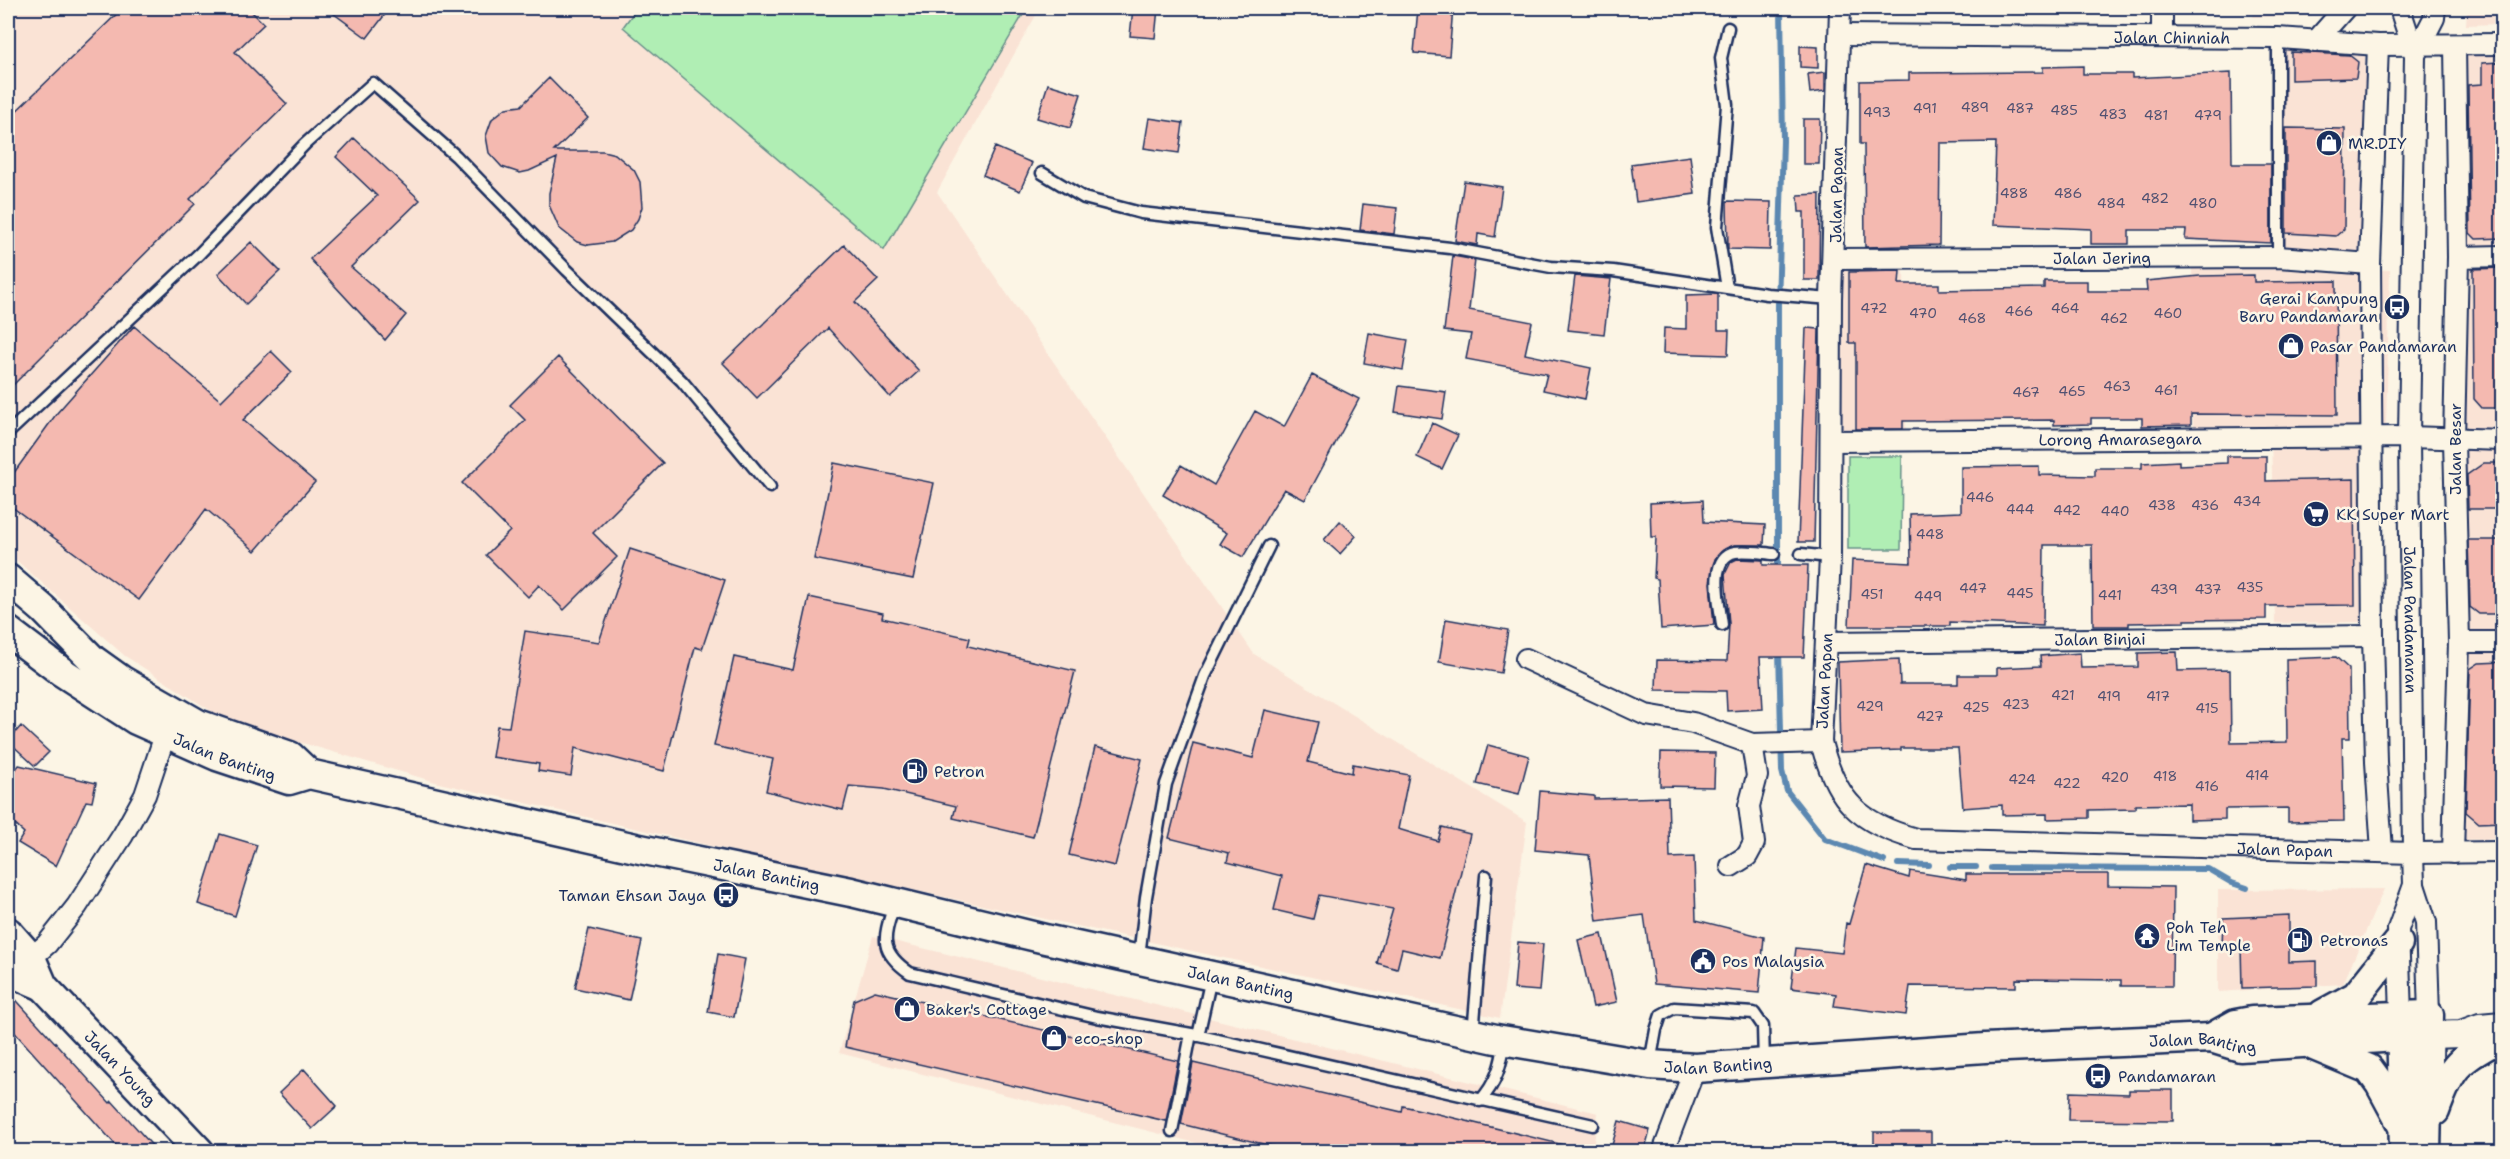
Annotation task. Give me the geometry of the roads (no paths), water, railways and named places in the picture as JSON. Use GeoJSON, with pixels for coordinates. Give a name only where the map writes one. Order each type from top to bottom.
{"type":"FeatureCollection","features":[{"type":"Feature","properties":{"kind":"main road"},"geometry":{"type":"LineString","coordinates":[[8,579],[43,609],[93,660]]}},
{"type":"Feature","properties":{"kind":"main road"},"geometry":{"type":"LineString","coordinates":[[8,603],[14,604],[145,695],[198,724],[290,756],[309,774]]}},
{"type":"Feature","properties":{"kind":"main road"},"geometry":{"type":"LineString","coordinates":[[8,631],[73,680]]}},
{"type":"Feature","properties":{"kind":"main road"},"geometry":{"type":"LineString","coordinates":[[8,653],[73,680]]}},
{"type":"Feature","properties":{"kind":"main road","name":"Jalan Banting"},"geometry":{"type":"LineString","coordinates":[[73,680],[136,720],[217,756],[289,780],[309,774],[640,849],[895,902],[1473,1034],[1650,1065],[1695,1068],[1985,1048],[2211,1038],[2240,1047],[2313,1031],[2430,1025]]}},
{"type":"Feature","properties":{"kind":"main road"},"geometry":{"type":"LineString","coordinates":[[2399,930],[2356,996],[2313,1031],[2369,1069],[2415,1140]]}},
{"type":"Feature","properties":{"kind":"main road","name":"Jalan Young"},"geometry":{"type":"LineString","coordinates":[[8,932],[19,964],[43,986],[200,1152]]}},
{"type":"Feature","properties":{"kind":"main road"},"geometry":{"type":"LineString","coordinates":[[2401,1025],[2415,1140]]}},
{"type":"Feature","properties":{"kind":"main road"},"geometry":{"type":"LineString","coordinates":[[2415,1140],[2430,1025]]}},
{"type":"Feature","properties":{"kind":"main road"},"geometry":{"type":"LineString","coordinates":[[2415,1140],[2447,1078],[2463,1059],[2495,1029]]}},
{"type":"Feature","properties":{"kind":"street","name":"Jalan Papan"},"geometry":{"type":"LineString","coordinates":[[1840,8],[1831,299],[1830,557],[1821,742],[1828,771],[1850,806],[1883,830],[1916,839],[2413,853],[2502,852]]}},
{"type":"Feature","properties":{"kind":"street"},"geometry":{"type":"LineString","coordinates":[[2162,8],[2162,37]]}},
{"type":"Feature","properties":{"kind":"street"},"geometry":{"type":"LineString","coordinates":[[2315,42],[2345,8]]}},
{"type":"Feature","properties":{"kind":"street","name":"Jalan Pandamaran"},"geometry":{"type":"LineString","coordinates":[[2403,8],[2402,15],[2415,48],[2409,436],[2413,853],[2414,885],[2426,922],[2430,1025]]}},
{"type":"Feature","properties":{"kind":"street"},"geometry":{"type":"LineString","coordinates":[[2415,48],[2434,18],[2435,8]]}},
{"type":"Feature","properties":{"kind":"street","name":"Jalan Chinniah"},"geometry":{"type":"LineString","coordinates":[[1840,35],[2278,38],[2415,48],[2502,44]]}},
{"type":"Feature","properties":{"kind":"street"},"geometry":{"type":"LineString","coordinates":[[2378,45],[2370,264],[2373,636],[2376,762],[2382,851]]}},
{"type":"Feature","properties":{"kind":"street","name":"Jalan Besar"},"geometry":{"type":"LineString","coordinates":[[2453,853],[2459,642],[2454,440],[2458,256],[2454,45]]}},
{"type":"Feature","properties":{"kind":"street","name":"Jalan Jering"},"geometry":{"type":"LineString","coordinates":[[1834,259],[2278,256],[2370,264]]}},
{"type":"Feature","properties":{"kind":"street"},"geometry":{"type":"LineString","coordinates":[[2458,256],[2502,256]]}},
{"type":"Feature","properties":{"kind":"street","name":"Lorong Amarasegara"},"geometry":{"type":"LineString","coordinates":[[1832,441],[2409,436],[2454,440],[2502,440]]}},
{"type":"Feature","properties":{"kind":"street","name":"Jalan Binjai"},"geometry":{"type":"LineString","coordinates":[[1827,642],[2373,636]]}},
{"type":"Feature","properties":{"kind":"street"},"geometry":{"type":"LineString","coordinates":[[2459,642],[2502,642]]}},
{"type":"Feature","properties":{"kind":"street"},"geometry":{"type":"LineString","coordinates":[[1526,658],[1646,715],[1693,723],[1760,744],[1821,742]]}},
{"type":"Feature","properties":{"kind":"street"},"geometry":{"type":"LineString","coordinates":[[19,964],[47,944],[77,906],[123,835],[145,795],[166,732]]}},
{"type":"Feature","properties":{"kind":"street"},"geometry":{"type":"LineString","coordinates":[[1731,866],[1748,856],[1754,843],[1749,806],[1757,776],[1760,744]]}},
{"type":"Feature","properties":{"kind":"street"},"geometry":{"type":"LineString","coordinates":[[2401,1025],[2399,930],[2414,885]]}},
{"type":"Feature","properties":{"kind":"street"},"geometry":{"type":"LineString","coordinates":[[2430,1025],[2461,1034],[2495,1029]]}},
{"type":"Feature","properties":{"kind":"street"},"geometry":{"type":"LineString","coordinates":[[1663,1152],[1695,1068]]}},
{"type":"Feature","properties":{"kind":"lane"},"geometry":{"type":"LineString","coordinates":[[1727,288],[1717,227],[1727,105],[1721,58],[1728,28]]}},
{"type":"Feature","properties":{"kind":"lane"},"geometry":{"type":"LineString","coordinates":[[2278,38],[2278,256]]}},
{"type":"Feature","properties":{"kind":"lane"},"geometry":{"type":"LineString","coordinates":[[8,433],[199,254],[305,144],[373,83],[456,156],[567,270],[681,381],[770,488]]}},
{"type":"Feature","properties":{"kind":"lane"},"geometry":{"type":"LineString","coordinates":[[1042,173],[1084,198],[1142,213],[1450,248],[1551,267],[1664,277],[1767,294],[1804,295],[1831,299]]}},
{"type":"Feature","properties":{"kind":"lane"},"geometry":{"type":"LineString","coordinates":[[1139,959],[1146,897],[1166,784],[1205,676],[1269,546]]}},
{"type":"Feature","properties":{"kind":"lane"},"geometry":{"type":"LineString","coordinates":[[1722,624],[1717,586],[1719,566],[1726,556],[1736,552],[1773,554]]}},
{"type":"Feature","properties":{"kind":"lane"},"geometry":{"type":"LineString","coordinates":[[1801,554],[1830,557]]}},
{"type":"Feature","properties":{"kind":"lane"},"geometry":{"type":"LineString","coordinates":[[1473,1034],[1486,876]]}},
{"type":"Feature","properties":{"kind":"lane"},"geometry":{"type":"LineString","coordinates":[[895,902],[887,928],[885,948],[893,961],[910,973],[1097,1017],[1195,1035],[1593,1125]]}},
{"type":"Feature","properties":{"kind":"lane"},"geometry":{"type":"LineString","coordinates":[[1172,1131],[1211,976]]}},
{"type":"Feature","properties":{"kind":"lane"},"geometry":{"type":"LineString","coordinates":[[1650,1065],[1656,1029],[1662,1015],[1674,1008],[1754,1013],[1763,1026],[1764,1064]]}},
{"type":"Feature","properties":{"kind":"lane"},"geometry":{"type":"LineString","coordinates":[[1480,1101],[1492,1088],[1501,1069],[1505,1040]]}},
{"type":"Feature","properties":{"kind":"waterway"},"geometry":{"type":"LineString","coordinates":[[1778,571],[1778,304],[1783,141],[1781,8]]}},
{"type":"Feature","properties":{"kind":"waterway"},"geometry":{"type":"LineString","coordinates":[[1779,650],[1782,771],[1787,791],[1825,839],[1884,861]]}},
{"type":"Feature","properties":{"kind":"waterway"},"geometry":{"type":"LineString","coordinates":[[1898,864],[1929,865]]}},
{"type":"Feature","properties":{"kind":"waterway"},"geometry":{"type":"LineString","coordinates":[[1950,867],[1976,867]]}},
{"type":"Feature","properties":{"kind":"waterway"},"geometry":{"type":"LineString","coordinates":[[1992,868],[2208,869],[2232,883],[2247,888]]}},
{"type":"Feature","properties":{"kind":"place","name":"MR.DIY"},"geometry":{"type":"Point","coordinates":[2329,143]}},
{"type":"Feature","properties":{"kind":"place","name":"Gerai Kampung Baru Pandamaran"},"geometry":{"type":"Point","coordinates":[2397,307]}},
{"type":"Feature","properties":{"kind":"place","name":"Pasar Pandamaran"},"geometry":{"type":"Point","coordinates":[2291,346]}},
{"type":"Feature","properties":{"kind":"place","name":"KK Super Mart"},"geometry":{"type":"Point","coordinates":[2316,514]}},
{"type":"Feature","properties":{"kind":"place","name":"Petron"},"geometry":{"type":"Point","coordinates":[915,771]}},
{"type":"Feature","properties":{"kind":"place","name":"Taman Ehsan Jaya"},"geometry":{"type":"Point","coordinates":[726,895]}},
{"type":"Feature","properties":{"kind":"place","name":"Poh Teh Lim Temple"},"geometry":{"type":"Point","coordinates":[2147,936]}},
{"type":"Feature","properties":{"kind":"place","name":"Petronas"},"geometry":{"type":"Point","coordinates":[2300,940]}},
{"type":"Feature","properties":{"kind":"place","name":"Pos Malaysia"},"geometry":{"type":"Point","coordinates":[1703,961]}},
{"type":"Feature","properties":{"kind":"place","name":"Baker's Cottage"},"geometry":{"type":"Point","coordinates":[907,1009]}},
{"type":"Feature","properties":{"kind":"place","name":"eco-shop"},"geometry":{"type":"Point","coordinates":[1054,1038]}},
{"type":"Feature","properties":{"kind":"place","name":"Pandamaran"},"geometry":{"type":"Point","coordinates":[2098,1076]}}]}
